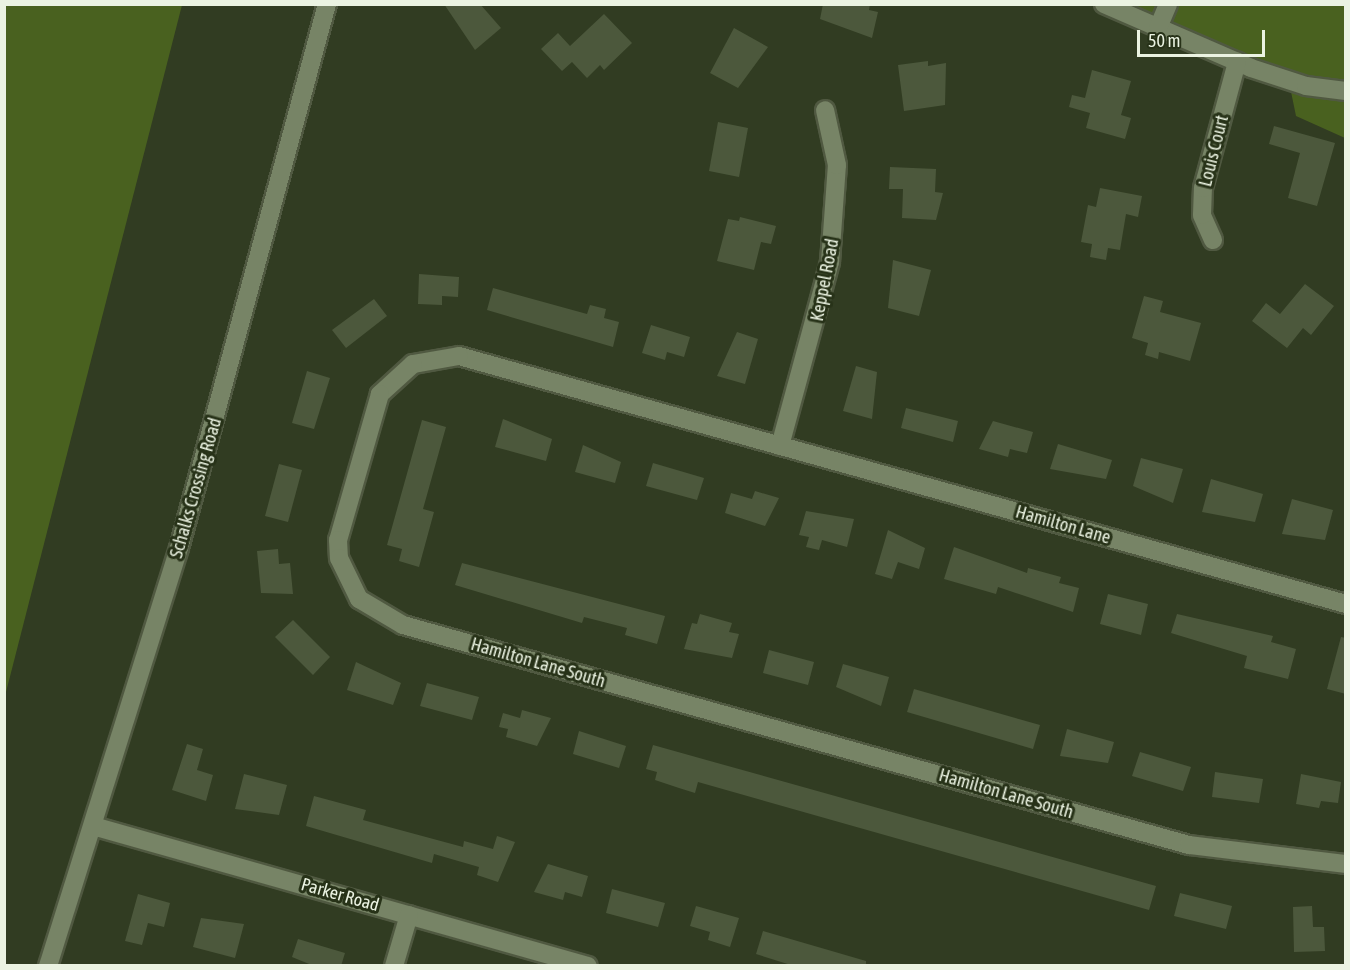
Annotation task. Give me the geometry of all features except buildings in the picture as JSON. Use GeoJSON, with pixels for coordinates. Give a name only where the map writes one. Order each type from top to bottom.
{"type":"FeatureCollection","features":[{"type":"Feature","properties":{"kind":"street","name":"Schalks Crossing Road"},"geometry":{"type":"LineString","coordinates":[[48,966],[93,826],[226,385],[327,4]]}},
{"type":"Feature","properties":{"kind":"street"},"geometry":{"type":"LineString","coordinates":[[1104,4],[1237,62],[1305,86],[1346,91]]}},
{"type":"Feature","properties":{"kind":"street"},"geometry":{"type":"LineString","coordinates":[[1158,28],[1168,4]]}},
{"type":"Feature","properties":{"kind":"street","name":"Louis Court"},"geometry":{"type":"LineString","coordinates":[[1214,240],[1202,215],[1203,188],[1237,62]]}},
{"type":"Feature","properties":{"kind":"street","name":"Keppel Road"},"geometry":{"type":"LineString","coordinates":[[780,446],[830,262],[837,165],[825,110]]}},
{"type":"Feature","properties":{"kind":"street","name":"Hamilton Lane South"},"geometry":{"type":"LineString","coordinates":[[780,446],[476,359],[427,359],[399,372],[373,408],[339,522],[339,558],[358,599],[403,625],[1189,845],[1346,864]]}},
{"type":"Feature","properties":{"kind":"street","name":"Hamilton Lane"},"geometry":{"type":"LineString","coordinates":[[780,446],[1346,604]]}},
{"type":"Feature","properties":{"kind":"street","name":"Parker Road"},"geometry":{"type":"LineString","coordinates":[[93,826],[588,966]]}},
{"type":"Feature","properties":{"kind":"street"},"geometry":{"type":"LineString","coordinates":[[394,966],[409,915]]}},
{"type":"Feature","properties":{"kind":"green space"},"geometry":{"type":"Polygon","coordinates":[[[4,5],[182,5],[5,696],[4,5]]]}},
{"type":"Feature","properties":{"kind":"green space"},"geometry":{"type":"Polygon","coordinates":[[[1107,5],[1345,5],[1345,138],[1296,116],[1289,82],[1107,5]]]}}]}
